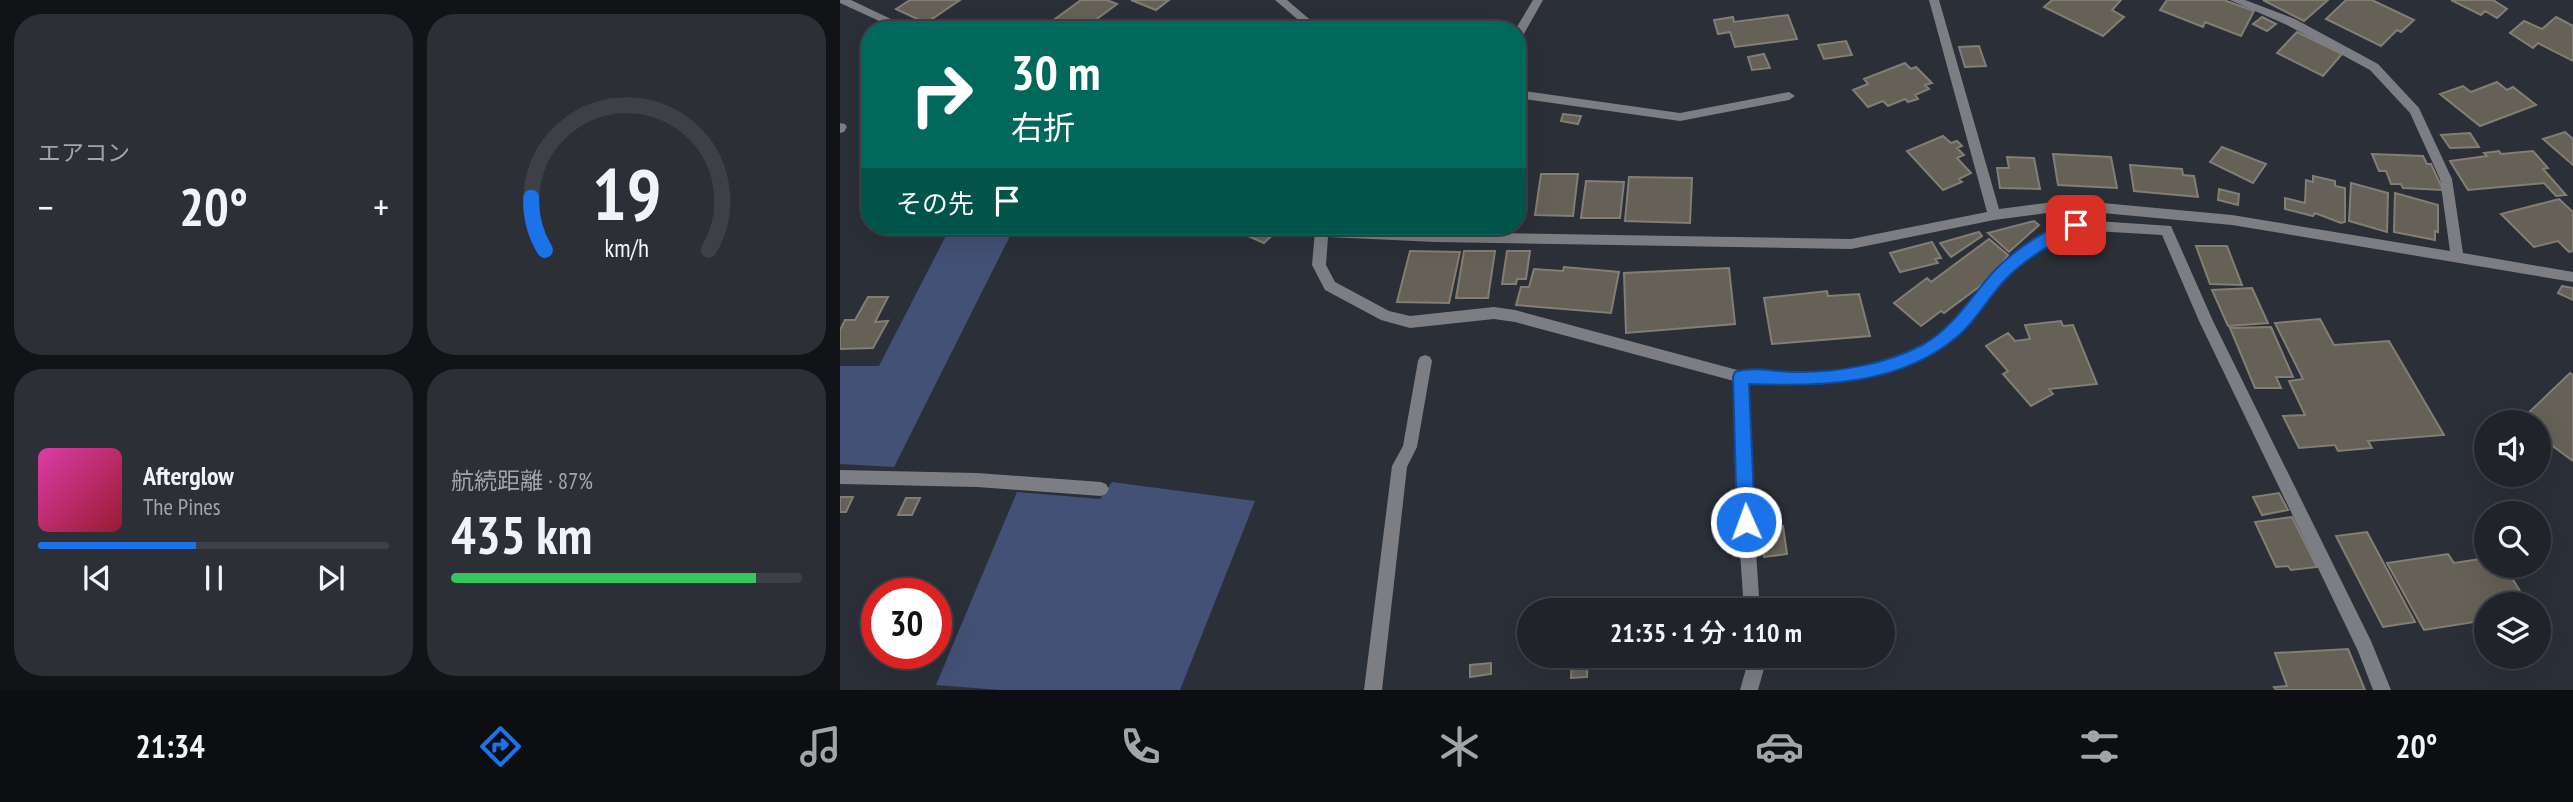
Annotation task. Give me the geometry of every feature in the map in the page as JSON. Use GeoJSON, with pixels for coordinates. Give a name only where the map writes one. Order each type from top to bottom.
{"type":"FeatureCollection","features":[{"type":"Feature","properties":{"kind":"street"},"geometry":{"type":"LineString","coordinates":[[842,0],[889,21]]}},
{"type":"Feature","properties":{"kind":"street"},"geometry":{"type":"LineString","coordinates":[[1280,0],[1306,21]]}},
{"type":"Feature","properties":{"kind":"street"},"geometry":{"type":"LineString","coordinates":[[1526,21],[1538,0]]}},
{"type":"Feature","properties":{"kind":"street"},"geometry":{"type":"LineString","coordinates":[[1934,0],[1994,215]]}},
{"type":"Feature","properties":{"kind":"street"},"geometry":{"type":"LineString","coordinates":[[2235,0],[2291,22],[2374,67],[2415,111],[2446,180],[2457,255]]}},
{"type":"Feature","properties":{"kind":"street"},"geometry":{"type":"LineString","coordinates":[[1526,95],[1680,117],[1789,96]]}},
{"type":"Feature","properties":{"kind":"street"},"geometry":{"type":"LineString","coordinates":[[2070,205],[2076,225]]}},
{"type":"Feature","properties":{"kind":"street"},"geometry":{"type":"LineString","coordinates":[[1526,235],[1851,244],[1994,215],[2070,205],[2232,220],[2457,255],[2573,277]]}},
{"type":"Feature","properties":{"kind":"street"},"geometry":{"type":"LineString","coordinates":[[1319,235],[1319,265],[1331,286],[1386,316],[1410,322],[1493,313],[1515,316],[1741,377],[1798,379],[1853,373],[1896,364],[1931,348],[1955,330],[2001,274],[2033,246],[2076,225],[2166,230],[2206,321],[2365,647],[2382,690]]}},
{"type":"Feature","properties":{"kind":"street"},"geometry":{"type":"LineString","coordinates":[[1373,690],[1400,466],[1410,447],[1425,361]]}},
{"type":"Feature","properties":{"kind":"street"},"geometry":{"type":"LineString","coordinates":[[1741,377],[1751,598]]}},
{"type":"Feature","properties":{"kind":"street"},"geometry":{"type":"LineString","coordinates":[[840,477],[977,480],[1101,489]]}},
{"type":"Feature","properties":{"kind":"street"},"geometry":{"type":"LineString","coordinates":[[1749,690],[1755,668]]}},
{"type":"Feature","properties":{"kind":"shaded area"},"geometry":{"type":"Polygon","coordinates":[[[946,235],[1010,235],[894,467],[840,464],[840,366],[879,366],[946,235]]]}},
{"type":"Feature","properties":{"kind":"shaded area"},"geometry":{"type":"Polygon","coordinates":[[[1112,482],[1255,501],[1180,690],[1000,690],[936,685],[943,669],[952,669],[952,647],[1017,492],[1100,499],[1112,482]]]}},
{"type":"Feature","properties":{"kind":"building"},"geometry":{"type":"Polygon","coordinates":[[[910,0],[960,0],[929,21],[922,21],[896,9],[910,0]]]}},
{"type":"Feature","properties":{"kind":"building"},"geometry":{"type":"Polygon","coordinates":[[[1081,0],[1107,0],[1117,4],[1094,21],[1052,21],[1081,0]]]}},
{"type":"Feature","properties":{"kind":"building"},"geometry":{"type":"Polygon","coordinates":[[[1131,0],[1169,0],[1156,10],[1131,0]]]}},
{"type":"Feature","properties":{"kind":"building"},"geometry":{"type":"Polygon","coordinates":[[[2052,0],[2121,0],[2112,10],[2124,17],[2103,36],[2044,7],[2052,0]]]}},
{"type":"Feature","properties":{"kind":"building"},"geometry":{"type":"Polygon","coordinates":[[[2167,0],[2224,0],[2254,11],[2241,36],[2205,22],[2203,27],[2160,10],[2167,0]]]}},
{"type":"Feature","properties":{"kind":"building"},"geometry":{"type":"Polygon","coordinates":[[[2263,0],[2328,0],[2304,21],[2263,0]]]}},
{"type":"Feature","properties":{"kind":"building"},"geometry":{"type":"Polygon","coordinates":[[[2346,0],[2372,0],[2414,20],[2401,32],[2397,30],[2381,46],[2326,19],[2346,0]]]}},
{"type":"Feature","properties":{"kind":"building"},"geometry":{"type":"Polygon","coordinates":[[[2451,0],[2493,0],[2507,9],[2497,18],[2485,11],[2481,15],[2451,0]]]}},
{"type":"Feature","properties":{"kind":"building"},"geometry":{"type":"Polygon","coordinates":[[[1788,15],[1797,39],[1735,47],[1730,32],[1718,34],[1714,20],[1733,17],[1734,22],[1788,15]]]}},
{"type":"Feature","properties":{"kind":"building"},"geometry":{"type":"Polygon","coordinates":[[[2262,17],[2276,24],[2267,31],[2253,24],[2262,17]]]}},
{"type":"Feature","properties":{"kind":"building"},"geometry":{"type":"Polygon","coordinates":[[[2556,17],[2573,26],[2573,61],[2538,43],[2533,48],[2510,33],[2524,21],[2542,29],[2556,17]]]}},
{"type":"Feature","properties":{"kind":"building"},"geometry":{"type":"Polygon","coordinates":[[[2297,32],[2342,54],[2323,76],[2277,53],[2297,32]]]}},
{"type":"Feature","properties":{"kind":"building"},"geometry":{"type":"Polygon","coordinates":[[[1846,41],[1852,55],[1824,59],[1818,45],[1846,41]]]}},
{"type":"Feature","properties":{"kind":"building"},"geometry":{"type":"Polygon","coordinates":[[[1979,46],[1986,66],[1965,67],[1959,47],[1979,46]]]}},
{"type":"Feature","properties":{"kind":"building"},"geometry":{"type":"Polygon","coordinates":[[[1764,54],[1770,68],[1752,70],[1748,57],[1764,54]]]}},
{"type":"Feature","properties":{"kind":"building"},"geometry":{"type":"Polygon","coordinates":[[[1905,63],[1911,69],[1916,67],[1932,83],[1925,85],[1929,89],[1915,95],[1918,99],[1908,102],[1905,99],[1888,106],[1883,101],[1868,107],[1853,90],[1868,84],[1864,79],[1905,63]]]}},
{"type":"Feature","properties":{"kind":"building"},"geometry":{"type":"Polygon","coordinates":[[[2497,82],[2507,90],[2513,87],[2536,105],[2480,126],[2440,94],[2463,86],[2471,92],[2497,82]]]}},
{"type":"Feature","properties":{"kind":"building"},"geometry":{"type":"Polygon","coordinates":[[[1563,114],[1581,116],[1578,124],[1561,121],[1563,114]]]}},
{"type":"Feature","properties":{"kind":"building"},"geometry":{"type":"Polygon","coordinates":[[[2565,132],[2573,139],[2573,165],[2543,139],[2565,132]]]}},
{"type":"Feature","properties":{"kind":"building"},"geometry":{"type":"Polygon","coordinates":[[[2470,133],[2479,147],[2450,148],[2441,135],[2470,133]]]}},
{"type":"Feature","properties":{"kind":"building"},"geometry":{"type":"Polygon","coordinates":[[[1943,136],[1951,143],[1957,141],[1962,146],[1957,148],[1964,155],[1957,158],[1971,173],[1959,179],[1962,182],[1943,190],[1907,151],[1943,136]]]}},
{"type":"Feature","properties":{"kind":"building"},"geometry":{"type":"Polygon","coordinates":[[[2222,147],[2266,164],[2253,183],[2210,162],[2222,147]]]}},
{"type":"Feature","properties":{"kind":"building"},"geometry":{"type":"Polygon","coordinates":[[[2499,151],[2501,154],[2533,151],[2548,168],[2543,169],[2566,195],[2556,196],[2544,183],[2468,190],[2450,161],[2487,156],[2484,153],[2499,151]]]}},
{"type":"Feature","properties":{"kind":"building"},"geometry":{"type":"Polygon","coordinates":[[[2053,154],[2111,157],[2117,188],[2058,185],[2053,154]]]}},
{"type":"Feature","properties":{"kind":"building"},"geometry":{"type":"Polygon","coordinates":[[[2372,154],[2423,156],[2427,164],[2431,164],[2443,190],[2403,188],[2401,184],[2391,184],[2386,171],[2379,171],[2372,154]]]}},
{"type":"Feature","properties":{"kind":"building"},"geometry":{"type":"Polygon","coordinates":[[[2007,157],[2034,158],[2040,189],[2000,188],[1997,168],[2009,168],[2007,157]]]}},
{"type":"Feature","properties":{"kind":"building"},"geometry":{"type":"Polygon","coordinates":[[[2130,165],[2182,169],[2183,175],[2194,176],[2198,197],[2134,191],[2130,165]]]}},
{"type":"Feature","properties":{"kind":"building"},"geometry":{"type":"Polygon","coordinates":[[[1541,174],[1578,174],[1573,216],[1535,215],[1541,174]]]}},
{"type":"Feature","properties":{"kind":"building"},"geometry":{"type":"Polygon","coordinates":[[[2313,176],[2335,181],[2335,186],[2345,188],[2345,222],[2341,223],[2315,213],[2313,216],[2285,209],[2285,198],[2305,203],[2306,180],[2313,182],[2313,176]]]}},
{"type":"Feature","properties":{"kind":"building"},"geometry":{"type":"Polygon","coordinates":[[[1629,177],[1692,178],[1690,223],[1625,221],[1629,177]]]}},
{"type":"Feature","properties":{"kind":"building"},"geometry":{"type":"Polygon","coordinates":[[[1586,181],[1624,182],[1620,218],[1581,218],[1586,181]]]}},
{"type":"Feature","properties":{"kind":"building"},"geometry":{"type":"Polygon","coordinates":[[[2351,183],[2388,193],[2387,232],[2349,221],[2351,183]]]}},
{"type":"Feature","properties":{"kind":"building"},"geometry":{"type":"Polygon","coordinates":[[[2219,189],[2239,194],[2238,205],[2218,200],[2219,189]]]}},
{"type":"Feature","properties":{"kind":"building"},"geometry":{"type":"Polygon","coordinates":[[[2395,193],[2438,205],[2438,232],[2435,231],[2435,240],[2394,232],[2395,193]]]}},
{"type":"Feature","properties":{"kind":"building"},"geometry":{"type":"Polygon","coordinates":[[[2559,199],[2573,212],[2573,251],[2569,252],[2558,241],[2534,247],[2501,214],[2559,199]]]}},
{"type":"Feature","properties":{"kind":"building"},"geometry":{"type":"Polygon","coordinates":[[[2034,221],[2039,225],[2009,252],[1988,233],[2034,221]]]}},
{"type":"Feature","properties":{"kind":"building"},"geometry":{"type":"Polygon","coordinates":[[[1979,232],[1982,236],[1951,257],[1940,243],[1979,232]]]}},
{"type":"Feature","properties":{"kind":"building"},"geometry":{"type":"Polygon","coordinates":[[[1246,235],[1272,235],[1264,243],[1246,235]]]}},
{"type":"Feature","properties":{"kind":"building"},"geometry":{"type":"Polygon","coordinates":[[[1989,239],[2008,255],[1991,278],[1944,313],[1941,311],[1921,326],[1894,303],[1927,278],[1931,282],[1989,239]]]}},
{"type":"Feature","properties":{"kind":"building"},"geometry":{"type":"Polygon","coordinates":[[[1932,242],[1941,258],[1935,259],[1938,263],[1900,272],[1890,253],[1932,242]]]}},
{"type":"Feature","properties":{"kind":"building"},"geometry":{"type":"Polygon","coordinates":[[[2196,246],[2227,246],[2242,285],[2210,284],[2196,246]]]}},
{"type":"Feature","properties":{"kind":"building"},"geometry":{"type":"Polygon","coordinates":[[[1410,251],[1460,252],[1449,303],[1397,302],[1410,251]]]}},
{"type":"Feature","properties":{"kind":"building"},"geometry":{"type":"Polygon","coordinates":[[[1464,251],[1495,251],[1488,298],[1456,298],[1464,251]]]}},
{"type":"Feature","properties":{"kind":"building"},"geometry":{"type":"Polygon","coordinates":[[[1507,251],[1530,251],[1526,279],[1517,279],[1516,284],[1502,284],[1507,251]]]}},
{"type":"Feature","properties":{"kind":"building"},"geometry":{"type":"Polygon","coordinates":[[[1564,267],[1619,272],[1611,313],[1516,305],[1521,287],[1529,287],[1534,269],[1563,271],[1564,267]]]}},
{"type":"Feature","properties":{"kind":"building"},"geometry":{"type":"Polygon","coordinates":[[[1729,268],[1735,324],[1626,333],[1624,273],[1729,268]]]}},
{"type":"Feature","properties":{"kind":"building"},"geometry":{"type":"Polygon","coordinates":[[[2562,286],[2573,288],[2573,300],[2558,293],[2562,286]]]}},
{"type":"Feature","properties":{"kind":"building"},"geometry":{"type":"Polygon","coordinates":[[[2252,288],[2268,323],[2228,326],[2212,290],[2252,288]]]}},
{"type":"Feature","properties":{"kind":"building"},"geometry":{"type":"Polygon","coordinates":[[[1827,291],[1828,296],[1859,294],[1870,336],[1772,344],[1764,298],[1827,291]]]}},
{"type":"Feature","properties":{"kind":"building"},"geometry":{"type":"Polygon","coordinates":[[[868,297],[888,297],[875,322],[888,321],[873,348],[840,349],[840,330],[845,320],[855,320],[868,297]]]}},
{"type":"Feature","properties":{"kind":"building"},"geometry":{"type":"Polygon","coordinates":[[[2320,319],[2334,345],[2389,341],[2444,435],[2368,441],[2372,448],[2338,451],[2335,445],[2299,448],[2283,416],[2305,415],[2289,381],[2303,379],[2275,323],[2320,319]]]}},
{"type":"Feature","properties":{"kind":"building"},"geometry":{"type":"Polygon","coordinates":[[[2061,321],[2063,326],[2073,325],[2097,384],[2049,389],[2053,394],[2031,406],[2003,374],[2008,371],[1986,346],[2008,333],[2015,341],[2030,339],[2025,325],[2061,321]]]}},
{"type":"Feature","properties":{"kind":"building"},"geometry":{"type":"Polygon","coordinates":[[[2271,327],[2293,377],[2276,377],[2281,388],[2255,388],[2230,328],[2271,327]]]}},
{"type":"Feature","properties":{"kind":"building"},"geometry":{"type":"Polygon","coordinates":[[[2570,373],[2573,375],[2573,461],[2551,445],[2551,410],[2531,410],[2570,373]]]}},
{"type":"Feature","properties":{"kind":"building"},"geometry":{"type":"Polygon","coordinates":[[[2279,493],[2288,510],[2262,515],[2253,497],[2279,493]]]}},
{"type":"Feature","properties":{"kind":"building"},"geometry":{"type":"Polygon","coordinates":[[[840,497],[853,497],[846,512],[840,512],[840,497]]]}},
{"type":"Feature","properties":{"kind":"building"},"geometry":{"type":"Polygon","coordinates":[[[906,498],[920,498],[912,515],[898,515],[906,498]]]}},
{"type":"Feature","properties":{"kind":"building"},"geometry":{"type":"Polygon","coordinates":[[[2292,517],[2317,567],[2291,570],[2288,566],[2276,567],[2255,522],[2292,517]]]}},
{"type":"Feature","properties":{"kind":"building"},"geometry":{"type":"Polygon","coordinates":[[[1783,526],[1787,554],[1764,557],[1760,528],[1783,526]]]}},
{"type":"Feature","properties":{"kind":"building"},"geometry":{"type":"Polygon","coordinates":[[[2367,532],[2415,622],[2383,627],[2336,536],[2367,532]]]}},
{"type":"Feature","properties":{"kind":"building"},"geometry":{"type":"Polygon","coordinates":[[[2448,554],[2454,563],[2474,560],[2474,578],[2512,578],[2521,592],[2474,592],[2474,622],[2424,630],[2387,563],[2448,554]]]}},
{"type":"Feature","properties":{"kind":"building"},"geometry":{"type":"Polygon","coordinates":[[[2348,649],[2365,690],[2276,690],[2274,687],[2287,686],[2275,653],[2348,649]]]}},
{"type":"Feature","properties":{"kind":"building"},"geometry":{"type":"Polygon","coordinates":[[[1491,663],[1491,674],[1470,677],[1470,665],[1491,663]]]}},
{"type":"Feature","properties":{"kind":"building"},"geometry":{"type":"Polygon","coordinates":[[[1571,668],[1587,668],[1587,677],[1571,678],[1571,668]]]}},
{"type":"Feature","properties":{"kind":"route"},"geometry":{"type":"LineString","coordinates":[[1746,522],[1741,377],[1798,379],[1853,373],[1896,364],[1931,348],[1955,330],[2001,274],[2033,246],[2076,225]]}}]}
